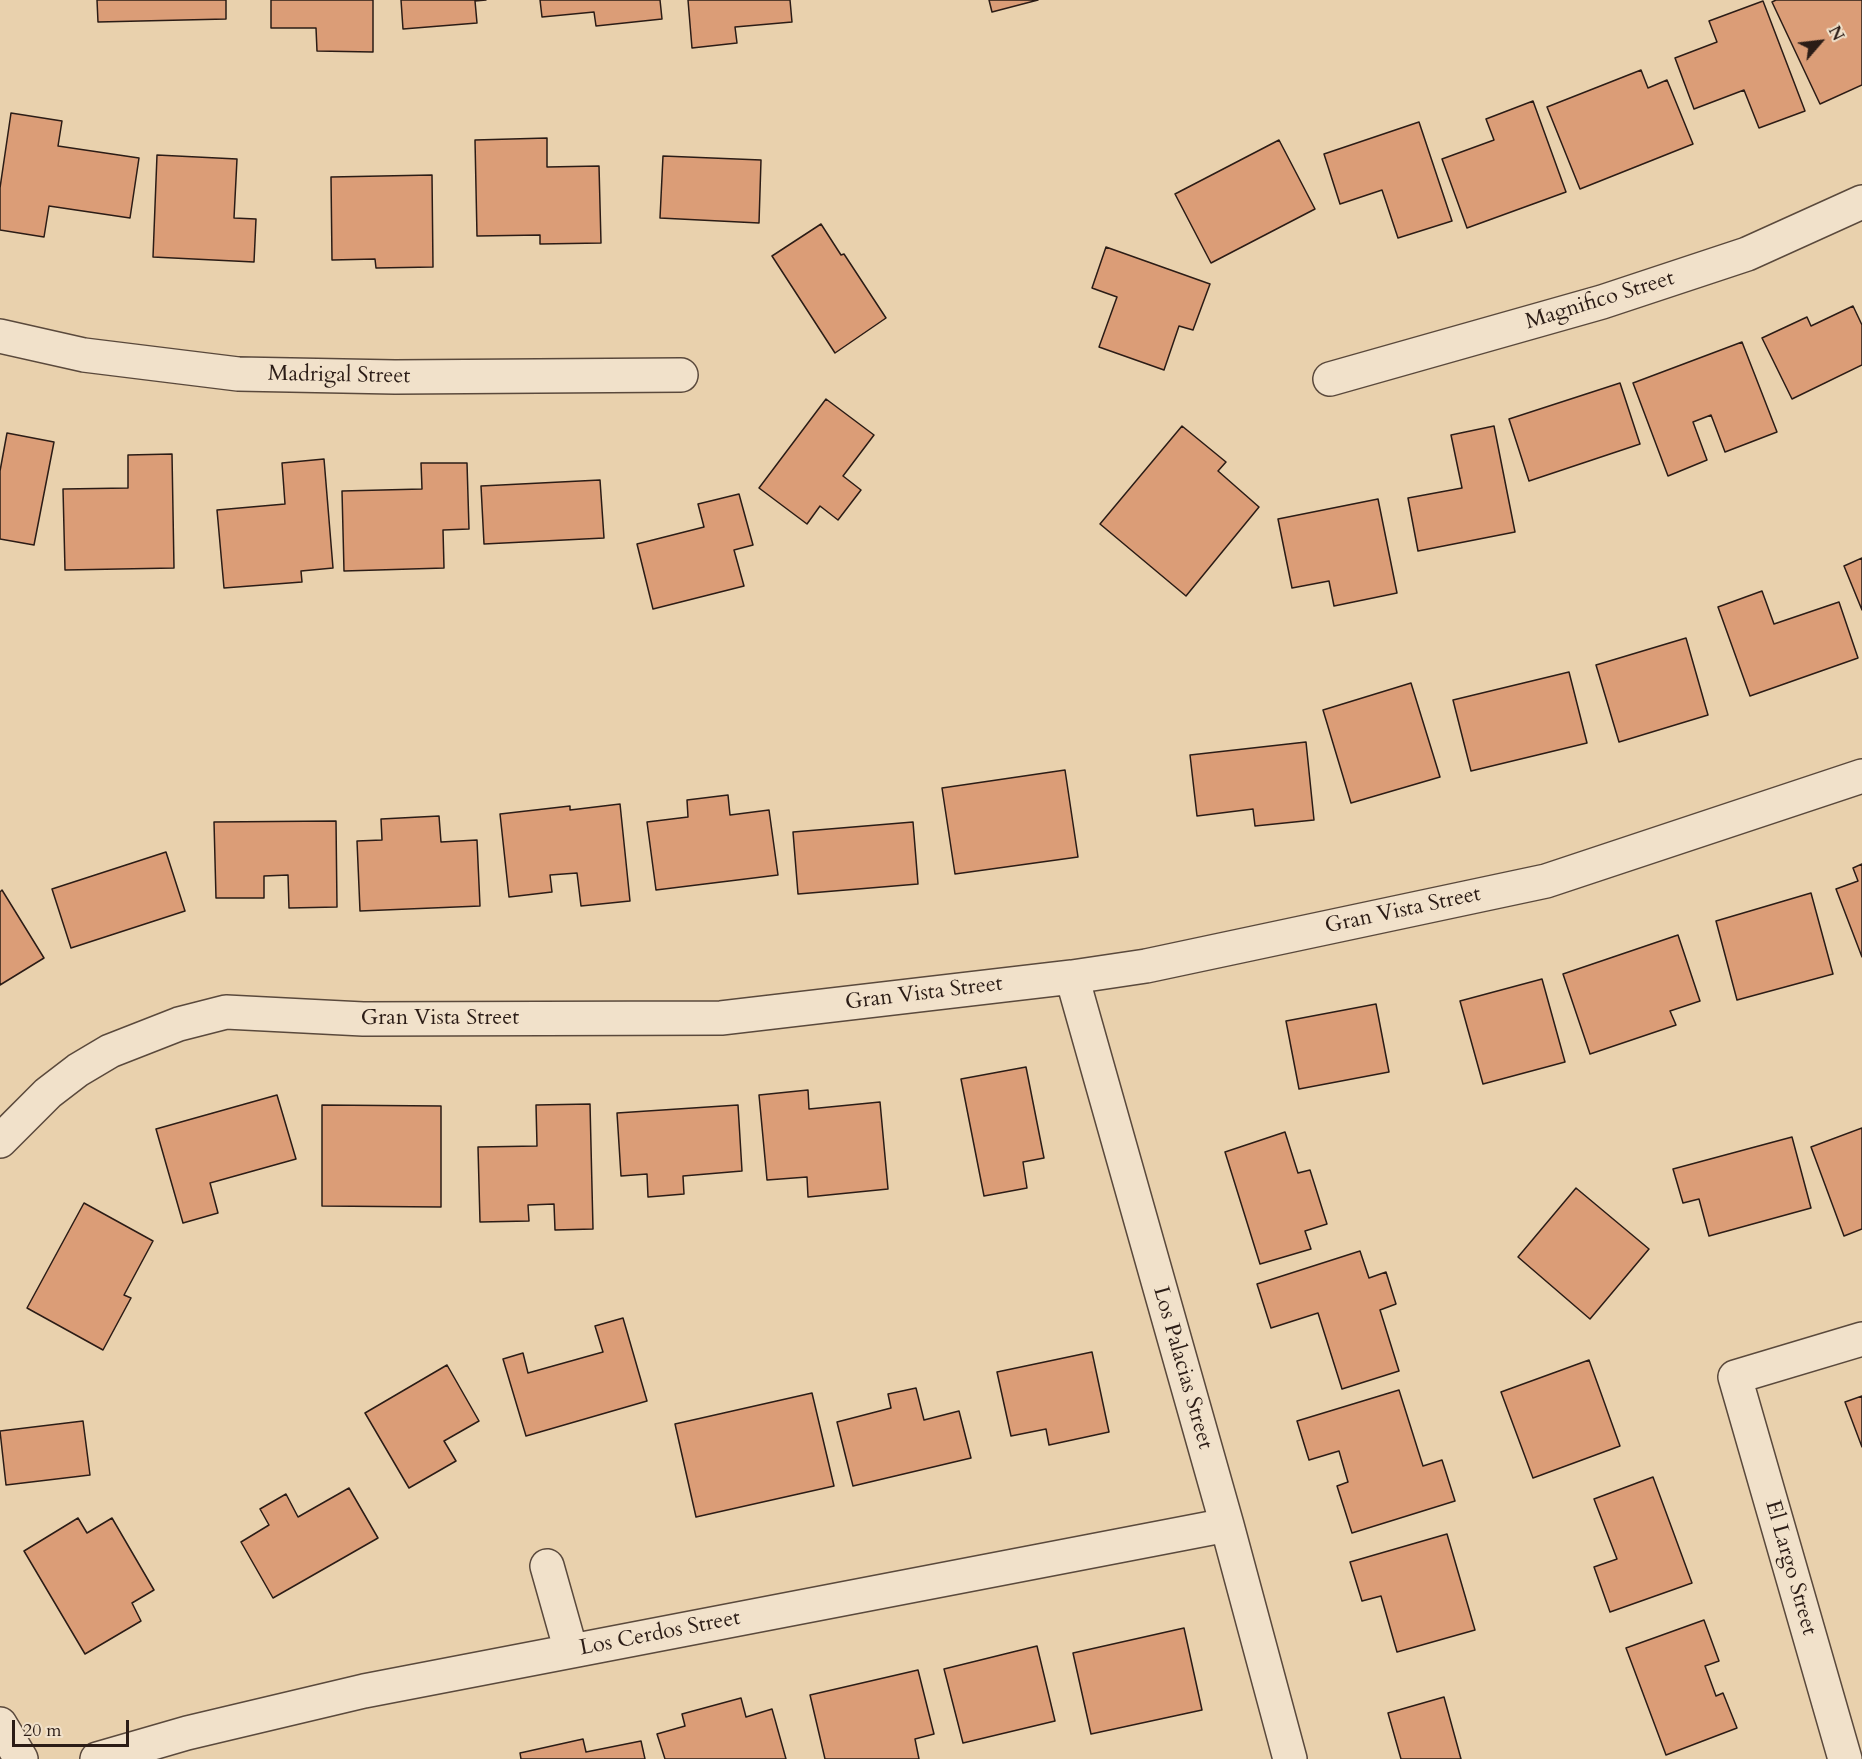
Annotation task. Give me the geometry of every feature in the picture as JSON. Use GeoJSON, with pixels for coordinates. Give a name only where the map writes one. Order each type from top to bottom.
{"type":"FeatureCollection","features":[{"type":"Feature","properties":{"kind":"street","name":"Magnifico Street"},"geometry":{"type":"LineString","coordinates":[[1330,379],[1613,299],[1747,254],[1862,202]]}},
{"type":"Feature","properties":{"kind":"street","name":"Madrigal Street"},"geometry":{"type":"LineString","coordinates":[[0,336],[84,355],[238,374],[395,377],[681,375]]}},
{"type":"Feature","properties":{"kind":"street","name":"Gran Vista Street"},"geometry":{"type":"LineString","coordinates":[[0,1141],[48,1093],[78,1070],[110,1051],[179,1024],[226,1012],[363,1019],[721,1018],[1072,977],[1146,966],[1546,881],[1862,776]]}},
{"type":"Feature","properties":{"kind":"street","name":"Los Palacias Street"},"geometry":{"type":"LineString","coordinates":[[1072,977],[1227,1525],[1290,1759]]}},
{"type":"Feature","properties":{"kind":"street","name":"El Largo Street"},"geometry":{"type":"LineString","coordinates":[[1845,1759],[1735,1377],[1862,1339]]}},
{"type":"Feature","properties":{"kind":"street","name":"Los Cerdos Street"},"geometry":{"type":"LineString","coordinates":[[97,1759],[187,1733],[364,1691],[1227,1525]]}},
{"type":"Feature","properties":{"kind":"street"},"geometry":{"type":"LineString","coordinates":[[547,1566],[571,1651]]}},
{"type":"Feature","properties":{"kind":"street"},"geometry":{"type":"LineString","coordinates":[[0,1724],[21,1759]]}},
{"type":"Feature","properties":{"kind":"building"},"geometry":{"type":"Polygon","coordinates":[[[97,0],[226,0],[226,19],[98,22],[97,0]]]}},
{"type":"Feature","properties":{"kind":"building"},"geometry":{"type":"Polygon","coordinates":[[[271,0],[373,0],[373,52],[317,51],[316,28],[271,28],[271,0]]]}},
{"type":"Feature","properties":{"kind":"building"},"geometry":{"type":"Polygon","coordinates":[[[401,0],[486,0],[475,1],[477,23],[403,29],[401,0]]]}},
{"type":"Feature","properties":{"kind":"building"},"geometry":{"type":"Polygon","coordinates":[[[540,0],[660,0],[662,19],[596,26],[594,12],[542,17],[540,0]]]}},
{"type":"Feature","properties":{"kind":"building"},"geometry":{"type":"Polygon","coordinates":[[[688,0],[790,0],[792,22],[735,27],[737,43],[692,48],[688,0]]]}},
{"type":"Feature","properties":{"kind":"building"},"geometry":{"type":"Polygon","coordinates":[[[989,0],[1038,0],[992,12],[989,0]]]}},
{"type":"Feature","properties":{"kind":"building"},"geometry":{"type":"Polygon","coordinates":[[[1776,0],[1862,0],[1862,85],[1820,104],[1772,2],[1776,0]]]}},
{"type":"Feature","properties":{"kind":"building"},"geometry":{"type":"Polygon","coordinates":[[[1763,1],[1805,111],[1759,128],[1744,90],[1694,109],[1675,58],[1717,42],[1709,21],[1763,1]]]}},
{"type":"Feature","properties":{"kind":"building"},"geometry":{"type":"Polygon","coordinates":[[[1641,70],[1648,88],[1667,80],[1693,144],[1580,189],[1547,107],[1641,70]]]}},
{"type":"Feature","properties":{"kind":"building"},"geometry":{"type":"Polygon","coordinates":[[[1533,101],[1566,192],[1467,228],[1442,159],[1494,140],[1486,119],[1533,101]]]}},
{"type":"Feature","properties":{"kind":"building"},"geometry":{"type":"Polygon","coordinates":[[[11,113],[62,121],[58,146],[139,158],[130,218],[49,206],[44,237],[0,230],[0,188],[11,113]]]}},
{"type":"Feature","properties":{"kind":"building"},"geometry":{"type":"Polygon","coordinates":[[[1419,122],[1452,221],[1398,238],[1382,190],[1340,204],[1324,154],[1419,122]]]}},
{"type":"Feature","properties":{"kind":"building"},"geometry":{"type":"Polygon","coordinates":[[[547,138],[547,167],[599,166],[601,243],[540,244],[540,235],[477,236],[475,140],[547,138]]]}},
{"type":"Feature","properties":{"kind":"building"},"geometry":{"type":"Polygon","coordinates":[[[1279,140],[1315,209],[1211,263],[1175,194],[1279,140]]]}},
{"type":"Feature","properties":{"kind":"building"},"geometry":{"type":"Polygon","coordinates":[[[157,155],[237,159],[234,218],[256,219],[254,262],[153,257],[157,155]]]}},
{"type":"Feature","properties":{"kind":"building"},"geometry":{"type":"Polygon","coordinates":[[[663,156],[761,160],[759,223],[660,218],[663,156]]]}},
{"type":"Feature","properties":{"kind":"building"},"geometry":{"type":"Polygon","coordinates":[[[432,175],[433,267],[376,268],[375,259],[332,260],[331,177],[432,175]]]}},
{"type":"Feature","properties":{"kind":"building"},"geometry":{"type":"Polygon","coordinates":[[[821,224],[841,255],[844,254],[886,318],[835,353],[772,256],[821,224]]]}},
{"type":"Feature","properties":{"kind":"building"},"geometry":{"type":"Polygon","coordinates":[[[1106,247],[1210,284],[1193,330],[1179,326],[1164,370],[1099,347],[1117,297],[1092,288],[1106,247]]]}},
{"type":"Feature","properties":{"kind":"building"},"geometry":{"type":"Polygon","coordinates":[[[1853,306],[1862,325],[1862,365],[1792,399],[1762,338],[1807,317],[1811,326],[1853,306]]]}},
{"type":"Feature","properties":{"kind":"building"},"geometry":{"type":"Polygon","coordinates":[[[1742,342],[1777,432],[1725,452],[1711,415],[1693,422],[1707,460],[1668,476],[1633,383],[1742,342]]]}},
{"type":"Feature","properties":{"kind":"building"},"geometry":{"type":"Polygon","coordinates":[[[1620,383],[1640,444],[1529,481],[1509,419],[1620,383]]]}},
{"type":"Feature","properties":{"kind":"building"},"geometry":{"type":"Polygon","coordinates":[[[826,399],[874,435],[843,476],[861,490],[838,520],[820,506],[807,524],[759,488],[826,399]]]}},
{"type":"Feature","properties":{"kind":"building"},"geometry":{"type":"Polygon","coordinates":[[[1182,426],[1226,462],[1218,471],[1259,507],[1186,596],[1100,524],[1182,426]]]}},
{"type":"Feature","properties":{"kind":"building"},"geometry":{"type":"Polygon","coordinates":[[[1494,426],[1515,532],[1418,551],[1408,498],[1462,488],[1451,435],[1494,426]]]}},
{"type":"Feature","properties":{"kind":"building"},"geometry":{"type":"Polygon","coordinates":[[[7,433],[54,442],[34,545],[0,539],[0,471],[7,433]]]}},
{"type":"Feature","properties":{"kind":"building"},"geometry":{"type":"Polygon","coordinates":[[[172,454],[174,568],[65,570],[63,489],[128,488],[128,455],[172,454]]]}},
{"type":"Feature","properties":{"kind":"building"},"geometry":{"type":"Polygon","coordinates":[[[324,459],[333,568],[301,571],[302,582],[224,588],[217,510],[285,504],[282,463],[324,459]]]}},
{"type":"Feature","properties":{"kind":"building"},"geometry":{"type":"Polygon","coordinates":[[[421,463],[467,463],[469,529],[443,530],[444,568],[344,571],[342,491],[422,489],[421,463]]]}},
{"type":"Feature","properties":{"kind":"building"},"geometry":{"type":"Polygon","coordinates":[[[600,480],[604,538],[484,544],[481,486],[600,480]]]}},
{"type":"Feature","properties":{"kind":"building"},"geometry":{"type":"Polygon","coordinates":[[[739,494],[753,545],[734,550],[744,586],[653,609],[637,544],[704,527],[698,504],[739,494]]]}},
{"type":"Feature","properties":{"kind":"building"},"geometry":{"type":"Polygon","coordinates":[[[1378,499],[1397,593],[1334,606],[1329,581],[1292,588],[1278,519],[1378,499]]]}},
{"type":"Feature","properties":{"kind":"building"},"geometry":{"type":"Polygon","coordinates":[[[1862,558],[1862,610],[1844,566],[1862,558]]]}},
{"type":"Feature","properties":{"kind":"building"},"geometry":{"type":"Polygon","coordinates":[[[1762,591],[1774,624],[1839,602],[1858,658],[1750,696],[1718,607],[1762,591]]]}},
{"type":"Feature","properties":{"kind":"building"},"geometry":{"type":"Polygon","coordinates":[[[1686,638],[1708,715],[1619,742],[1596,665],[1686,638]]]}},
{"type":"Feature","properties":{"kind":"building"},"geometry":{"type":"Polygon","coordinates":[[[1569,672],[1587,743],[1471,771],[1453,700],[1569,672]]]}},
{"type":"Feature","properties":{"kind":"building"},"geometry":{"type":"Polygon","coordinates":[[[1411,683],[1440,777],[1351,803],[1323,710],[1411,683]]]}},
{"type":"Feature","properties":{"kind":"building"},"geometry":{"type":"Polygon","coordinates":[[[1306,742],[1314,820],[1255,826],[1253,809],[1197,816],[1190,755],[1306,742]]]}},
{"type":"Feature","properties":{"kind":"building"},"geometry":{"type":"Polygon","coordinates":[[[1065,770],[1078,857],[955,874],[942,788],[1065,770]]]}},
{"type":"Feature","properties":{"kind":"building"},"geometry":{"type":"Polygon","coordinates":[[[728,795],[730,815],[769,810],[778,875],[656,890],[647,822],[688,817],[687,800],[728,795]]]}},
{"type":"Feature","properties":{"kind":"building"},"geometry":{"type":"Polygon","coordinates":[[[620,804],[630,901],[581,906],[577,873],[550,875],[552,892],[509,897],[500,814],[570,806],[570,810],[620,804]]]}},
{"type":"Feature","properties":{"kind":"building"},"geometry":{"type":"Polygon","coordinates":[[[439,816],[441,842],[477,840],[480,906],[360,911],[357,841],[382,840],[381,819],[439,816]]]}},
{"type":"Feature","properties":{"kind":"building"},"geometry":{"type":"Polygon","coordinates":[[[336,821],[337,907],[289,908],[288,875],[264,876],[264,898],[216,898],[214,822],[336,821]]]}},
{"type":"Feature","properties":{"kind":"building"},"geometry":{"type":"Polygon","coordinates":[[[913,822],[918,884],[798,894],[793,832],[913,822]]]}},
{"type":"Feature","properties":{"kind":"building"},"geometry":{"type":"Polygon","coordinates":[[[166,852],[185,911],[71,948],[52,889],[166,852]]]}},
{"type":"Feature","properties":{"kind":"building"},"geometry":{"type":"Polygon","coordinates":[[[1862,864],[1862,957],[1836,889],[1858,881],[1853,868],[1862,864]]]}},
{"type":"Feature","properties":{"kind":"building"},"geometry":{"type":"Polygon","coordinates":[[[2,890],[44,958],[0,985],[0,892],[2,890]]]}},
{"type":"Feature","properties":{"kind":"building"},"geometry":{"type":"Polygon","coordinates":[[[1811,893],[1833,974],[1737,1000],[1716,921],[1811,893]]]}},
{"type":"Feature","properties":{"kind":"building"},"geometry":{"type":"Polygon","coordinates":[[[1678,935],[1700,1001],[1670,1011],[1676,1025],[1590,1054],[1563,974],[1678,935]]]}},
{"type":"Feature","properties":{"kind":"building"},"geometry":{"type":"Polygon","coordinates":[[[1542,979],[1565,1062],[1483,1084],[1460,1001],[1542,979]]]}},
{"type":"Feature","properties":{"kind":"building"},"geometry":{"type":"Polygon","coordinates":[[[1376,1004],[1389,1072],[1299,1089],[1286,1021],[1376,1004]]]}},
{"type":"Feature","properties":{"kind":"building"},"geometry":{"type":"Polygon","coordinates":[[[1026,1067],[1044,1158],[1023,1162],[1027,1188],[984,1196],[961,1079],[1026,1067]]]}},
{"type":"Feature","properties":{"kind":"building"},"geometry":{"type":"Polygon","coordinates":[[[808,1090],[809,1109],[880,1102],[888,1189],[808,1197],[807,1177],[767,1180],[759,1095],[808,1090]]]}},
{"type":"Feature","properties":{"kind":"building"},"geometry":{"type":"Polygon","coordinates":[[[277,1095],[296,1159],[210,1183],[218,1213],[183,1223],[156,1129],[277,1095]]]}},
{"type":"Feature","properties":{"kind":"building"},"geometry":{"type":"Polygon","coordinates":[[[590,1104],[593,1229],[555,1230],[554,1204],[528,1205],[529,1221],[480,1222],[478,1147],[537,1146],[536,1105],[590,1104]]]}},
{"type":"Feature","properties":{"kind":"building"},"geometry":{"type":"Polygon","coordinates":[[[322,1105],[441,1106],[441,1207],[322,1206],[322,1105]]]}},
{"type":"Feature","properties":{"kind":"building"},"geometry":{"type":"Polygon","coordinates":[[[738,1105],[742,1171],[683,1176],[684,1194],[648,1197],[647,1174],[621,1176],[617,1113],[738,1105]]]}},
{"type":"Feature","properties":{"kind":"building"},"geometry":{"type":"Polygon","coordinates":[[[1862,1128],[1862,1229],[1844,1236],[1811,1147],[1862,1128]]]}},
{"type":"Feature","properties":{"kind":"building"},"geometry":{"type":"Polygon","coordinates":[[[1285,1132],[1298,1173],[1310,1170],[1327,1224],[1305,1231],[1311,1249],[1260,1264],[1225,1152],[1285,1132]]]}},
{"type":"Feature","properties":{"kind":"building"},"geometry":{"type":"Polygon","coordinates":[[[1792,1137],[1811,1208],[1709,1236],[1699,1199],[1683,1203],[1673,1169],[1792,1137]]]}},
{"type":"Feature","properties":{"kind":"building"},"geometry":{"type":"Polygon","coordinates":[[[1576,1188],[1649,1249],[1590,1319],[1518,1257],[1576,1188]]]}},
{"type":"Feature","properties":{"kind":"building"},"geometry":{"type":"Polygon","coordinates":[[[84,1203],[153,1241],[124,1295],[131,1298],[103,1350],[27,1308],[84,1203]]]}},
{"type":"Feature","properties":{"kind":"building"},"geometry":{"type":"Polygon","coordinates":[[[1360,1251],[1369,1278],[1386,1272],[1396,1304],[1380,1310],[1399,1371],[1342,1389],[1318,1313],[1271,1328],[1257,1284],[1360,1251]]]}},
{"type":"Feature","properties":{"kind":"building"},"geometry":{"type":"Polygon","coordinates":[[[623,1318],[647,1401],[526,1436],[503,1359],[523,1353],[528,1373],[603,1352],[595,1326],[623,1318]]]}},
{"type":"Feature","properties":{"kind":"building"},"geometry":{"type":"Polygon","coordinates":[[[1092,1352],[1109,1432],[1049,1445],[1046,1429],[1011,1436],[997,1372],[1092,1352]]]}},
{"type":"Feature","properties":{"kind":"building"},"geometry":{"type":"Polygon","coordinates":[[[1589,1360],[1620,1446],[1533,1478],[1501,1392],[1589,1360]]]}},
{"type":"Feature","properties":{"kind":"building"},"geometry":{"type":"Polygon","coordinates":[[[447,1365],[479,1421],[444,1441],[456,1461],[409,1488],[365,1413],[447,1365]]]}},
{"type":"Feature","properties":{"kind":"building"},"geometry":{"type":"Polygon","coordinates":[[[916,1388],[924,1420],[959,1411],[971,1458],[853,1486],[837,1422],[891,1408],[888,1394],[916,1388]]]}},
{"type":"Feature","properties":{"kind":"building"},"geometry":{"type":"Polygon","coordinates":[[[1399,1390],[1423,1466],[1442,1460],[1455,1501],[1352,1533],[1337,1486],[1348,1482],[1339,1451],[1309,1460],[1297,1421],[1399,1390]]]}},
{"type":"Feature","properties":{"kind":"building"},"geometry":{"type":"Polygon","coordinates":[[[812,1393],[834,1486],[696,1517],[675,1424],[812,1393]]]}},
{"type":"Feature","properties":{"kind":"building"},"geometry":{"type":"Polygon","coordinates":[[[1862,1396],[1862,1447],[1845,1402],[1862,1396]]]}},
{"type":"Feature","properties":{"kind":"building"},"geometry":{"type":"Polygon","coordinates":[[[83,1421],[90,1475],[6,1485],[0,1431],[83,1421]]]}},
{"type":"Feature","properties":{"kind":"building"},"geometry":{"type":"Polygon","coordinates":[[[1653,1477],[1692,1583],[1610,1612],[1594,1567],[1617,1559],[1594,1499],[1653,1477]]]}},
{"type":"Feature","properties":{"kind":"building"},"geometry":{"type":"Polygon","coordinates":[[[349,1488],[378,1538],[273,1598],[241,1542],[269,1525],[260,1509],[286,1494],[298,1517],[349,1488]]]}},
{"type":"Feature","properties":{"kind":"building"},"geometry":{"type":"Polygon","coordinates":[[[78,1518],[87,1533],[112,1518],[154,1590],[132,1603],[141,1621],[85,1654],[24,1551],[78,1518]]]}},
{"type":"Feature","properties":{"kind":"building"},"geometry":{"type":"Polygon","coordinates":[[[1447,1534],[1475,1630],[1397,1652],[1381,1596],[1362,1601],[1350,1562],[1447,1534]]]}},
{"type":"Feature","properties":{"kind":"building"},"geometry":{"type":"Polygon","coordinates":[[[1704,1620],[1719,1661],[1705,1666],[1716,1696],[1723,1693],[1737,1728],[1666,1755],[1626,1648],[1704,1620]]]}},
{"type":"Feature","properties":{"kind":"building"},"geometry":{"type":"Polygon","coordinates":[[[1184,1628],[1202,1710],[1091,1734],[1073,1653],[1184,1628]]]}},
{"type":"Feature","properties":{"kind":"building"},"geometry":{"type":"Polygon","coordinates":[[[1037,1646],[1055,1721],[963,1743],[944,1669],[1037,1646]]]}},
{"type":"Feature","properties":{"kind":"building"},"geometry":{"type":"Polygon","coordinates":[[[918,1670],[934,1734],[915,1739],[919,1759],[825,1759],[810,1695],[918,1670]]]}},
{"type":"Feature","properties":{"kind":"building"},"geometry":{"type":"Polygon","coordinates":[[[1444,1697],[1461,1759],[1401,1759],[1388,1713],[1444,1697]]]}},
{"type":"Feature","properties":{"kind":"building"},"geometry":{"type":"Polygon","coordinates":[[[741,1698],[746,1717],[772,1709],[786,1759],[665,1759],[657,1734],[685,1726],[682,1714],[741,1698]]]}},
{"type":"Feature","properties":{"kind":"building"},"geometry":{"type":"Polygon","coordinates":[[[583,1739],[586,1752],[641,1741],[645,1759],[521,1759],[520,1753],[583,1739]]]}}]}
